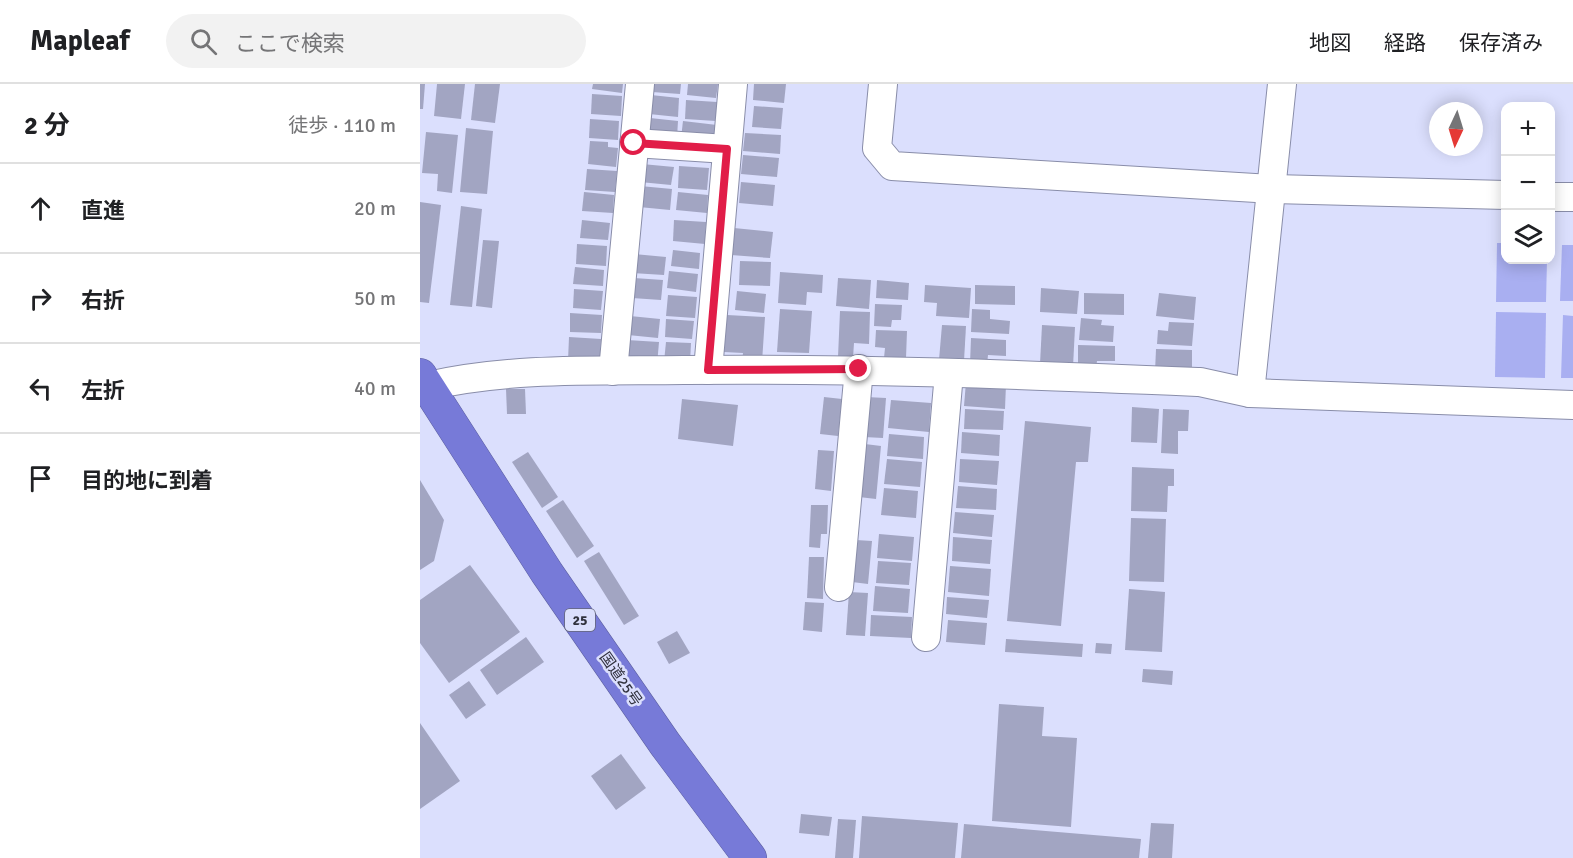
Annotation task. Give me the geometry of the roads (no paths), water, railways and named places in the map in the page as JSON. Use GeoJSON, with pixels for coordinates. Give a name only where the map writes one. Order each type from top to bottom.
{"type":"FeatureCollection","features":[{"type":"Feature","properties":{"kind":"highway","name":"国道25号"},"geometry":{"type":"LineString","coordinates":[[424,380],[547,573],[665,744],[750,858]]}},
{"type":"Feature","properties":{"kind":"street"},"geometry":{"type":"LineString","coordinates":[[613,370],[640,84]]}},
{"type":"Feature","properties":{"kind":"street"},"geometry":{"type":"LineString","coordinates":[[708,370],[733,84]]}},
{"type":"Feature","properties":{"kind":"street"},"geometry":{"type":"LineString","coordinates":[[883,84],[877,148],[892,166],[1273,189],[1501,195]]}},
{"type":"Feature","properties":{"kind":"street"},"geometry":{"type":"LineString","coordinates":[[1250,393],[1273,189],[1282,84]]}},
{"type":"Feature","properties":{"kind":"street"},"geometry":{"type":"LineString","coordinates":[[634,143],[727,149]]}},
{"type":"Feature","properties":{"kind":"street"},"geometry":{"type":"LineString","coordinates":[[1555,197],[1573,197]]}},
{"type":"Feature","properties":{"kind":"street"},"geometry":{"type":"LineString","coordinates":[[424,380],[561,371],[859,369],[1200,382],[1250,393],[1573,405]]}},
{"type":"Feature","properties":{"kind":"street"},"geometry":{"type":"LineString","coordinates":[[839,587],[859,369]]}},
{"type":"Feature","properties":{"kind":"street"},"geometry":{"type":"LineString","coordinates":[[926,637],[949,373]]}}]}
